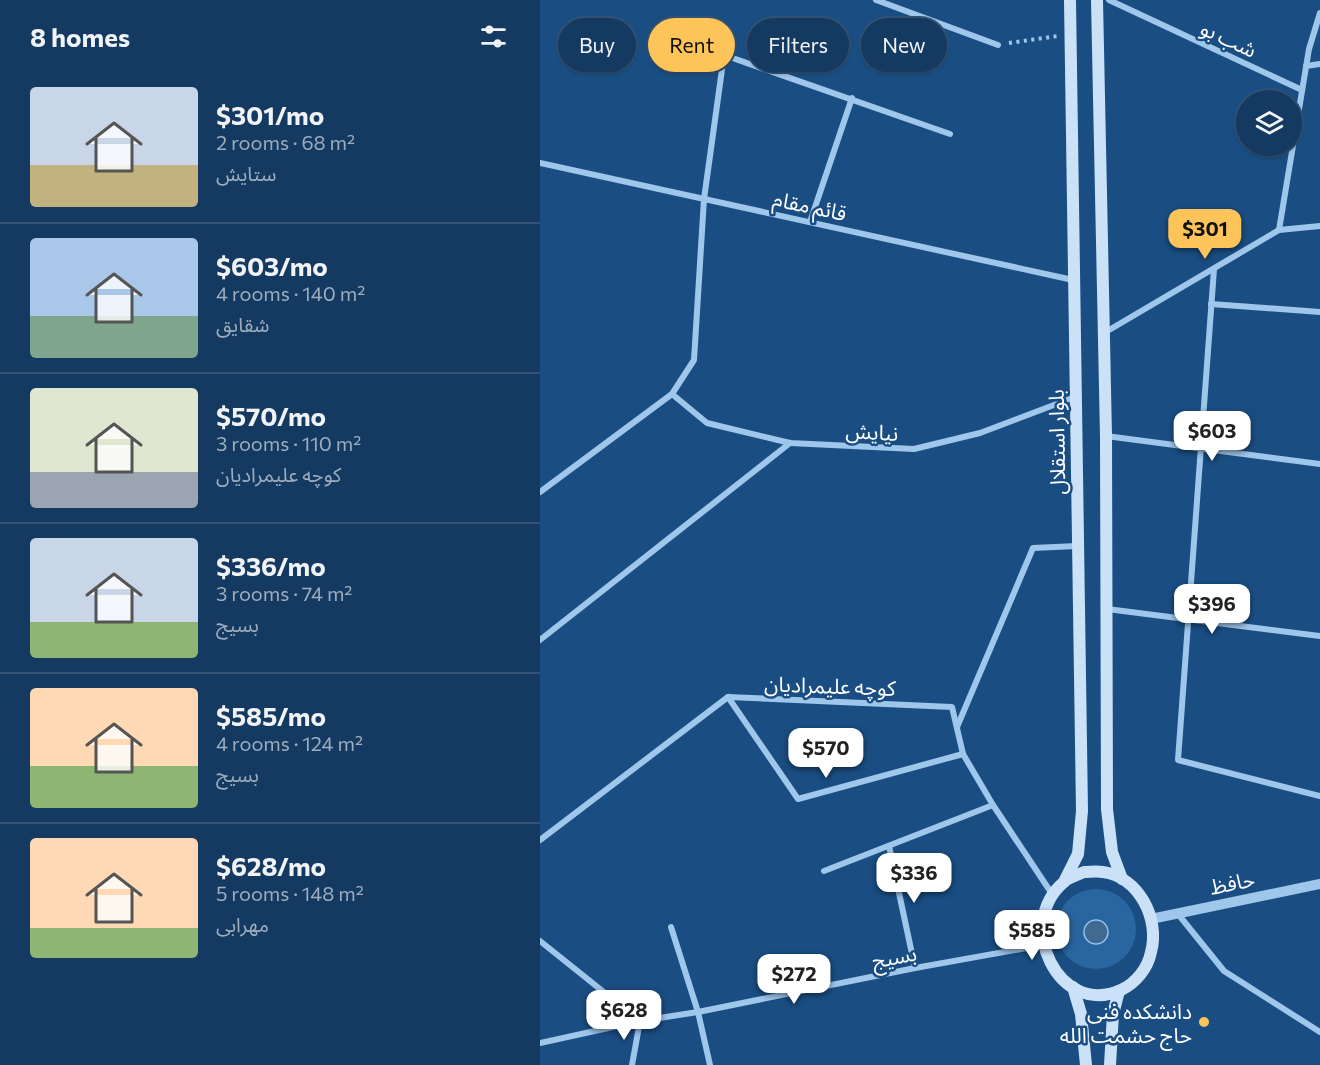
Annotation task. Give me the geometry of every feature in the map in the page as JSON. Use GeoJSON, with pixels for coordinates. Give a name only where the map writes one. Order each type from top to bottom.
{"type":"FeatureCollection","features":[{"type":"Feature","properties":{"kind":"main road","name":"بلوار استقلال"},"geometry":{"type":"LineString","coordinates":[[1065,880],[1078,854],[1082,811],[1070,0]]}},
{"type":"Feature","properties":{"kind":"main road"},"geometry":{"type":"LineString","coordinates":[[1097,0],[1106,436],[1107,809],[1112,852],[1122,879]]}},
{"type":"Feature","properties":{"kind":"main road"},"geometry":{"type":"LineString","coordinates":[[1084,872],[1103,872],[1122,879],[1138,892],[1149,911],[1154,932],[1151,953],[1143,972],[1129,986],[1111,994],[1091,994],[1073,987],[1057,974],[1043,945],[1041,934],[1043,913],[1052,894],[1065,880],[1084,872]]}},
{"type":"Feature","properties":{"kind":"main road"},"geometry":{"type":"LineString","coordinates":[[1073,987],[1081,1014],[1086,1065]]}},
{"type":"Feature","properties":{"kind":"main road"},"geometry":{"type":"LineString","coordinates":[[1110,1065],[1113,1014],[1119,991]]}},
{"type":"Feature","properties":{"kind":"street"},"geometry":{"type":"LineString","coordinates":[[876,0],[998,45]]}},
{"type":"Feature","properties":{"kind":"street","name":"شب بو"},"geometry":{"type":"LineString","coordinates":[[1109,0],[1302,90]]}},
{"type":"Feature","properties":{"kind":"street"},"geometry":{"type":"LineString","coordinates":[[1302,90],[1309,49],[1320,13]]}},
{"type":"Feature","properties":{"kind":"street"},"geometry":{"type":"LineString","coordinates":[[540,492],[672,394],[694,360],[704,199],[724,55],[950,134]]}},
{"type":"Feature","properties":{"kind":"street"},"geometry":{"type":"LineString","coordinates":[[1306,66],[1320,64]]}},
{"type":"Feature","properties":{"kind":"street"},"geometry":{"type":"LineString","coordinates":[[810,222],[852,98]]}},
{"type":"Feature","properties":{"kind":"street"},"geometry":{"type":"LineString","coordinates":[[1279,230],[1291,156]]}},
{"type":"Feature","properties":{"kind":"street","name":"قائم مقام"},"geometry":{"type":"LineString","coordinates":[[540,163],[1073,280]]}},
{"type":"Feature","properties":{"kind":"street"},"geometry":{"type":"LineString","coordinates":[[1104,333],[1279,230],[1320,226]]}},
{"type":"Feature","properties":{"kind":"street"},"geometry":{"type":"LineString","coordinates":[[1214,269],[1178,760],[1320,796]]}},
{"type":"Feature","properties":{"kind":"street"},"geometry":{"type":"LineString","coordinates":[[1211,304],[1320,312]]}},
{"type":"Feature","properties":{"kind":"street","name":"نیایش"},"geometry":{"type":"LineString","coordinates":[[672,394],[707,423],[790,443],[914,449],[980,433],[1075,397]]}},
{"type":"Feature","properties":{"kind":"street"},"geometry":{"type":"LineString","coordinates":[[1106,436],[1320,464]]}},
{"type":"Feature","properties":{"kind":"street"},"geometry":{"type":"LineString","coordinates":[[540,640],[790,443]]}},
{"type":"Feature","properties":{"kind":"street"},"geometry":{"type":"LineString","coordinates":[[957,727],[1033,548],[1077,546]]}},
{"type":"Feature","properties":{"kind":"street"},"geometry":{"type":"LineString","coordinates":[[1107,609],[1320,636]]}},
{"type":"Feature","properties":{"kind":"street"},"geometry":{"type":"LineString","coordinates":[[540,840],[728,697],[798,799],[963,754]]}},
{"type":"Feature","properties":{"kind":"street","name":"کوچه علیمرادیان"},"geometry":{"type":"LineString","coordinates":[[728,697],[952,707],[963,754],[993,805],[1052,894]]}},
{"type":"Feature","properties":{"kind":"street"},"geometry":{"type":"LineString","coordinates":[[824,871],[993,805]]}},
{"type":"Feature","properties":{"kind":"street"},"geometry":{"type":"LineString","coordinates":[[889,846],[915,968]]}},
{"type":"Feature","properties":{"kind":"street","name":"حافظ"},"geometry":{"type":"LineString","coordinates":[[1151,919],[1320,885]]}},
{"type":"Feature","properties":{"kind":"street"},"geometry":{"type":"LineString","coordinates":[[1178,913],[1224,971],[1320,1032]]}},
{"type":"Feature","properties":{"kind":"street"},"geometry":{"type":"LineString","coordinates":[[671,927],[698,1012],[710,1065]]}},
{"type":"Feature","properties":{"kind":"street"},"geometry":{"type":"LineString","coordinates":[[540,941],[640,1021],[632,1065]]}},
{"type":"Feature","properties":{"kind":"street","name":"بسیج"},"geometry":{"type":"LineString","coordinates":[[540,1043],[640,1021],[698,1012],[915,968],[1043,945]]}},
{"type":"Feature","properties":{"kind":"path"},"geometry":{"type":"LineString","coordinates":[[998,45],[1070,34]]}},
{"type":"Feature","properties":{"kind":"shaded area"},"geometry":{"type":"Polygon","coordinates":[[[1096,889],[1118,896],[1124,901],[1135,921],[1136,929],[1129,951],[1124,957],[1104,968],[1096,969],[1074,962],[1068,957],[1057,937],[1056,929],[1063,907],[1068,901],[1088,890],[1096,889]]]}},
{"type":"Feature","properties":{"kind":"shaded area"},"geometry":{"type":"Polygon","coordinates":[[[1096,920],[1101,921],[1107,927],[1107,937],[1101,943],[1096,944],[1091,943],[1085,937],[1084,932],[1085,927],[1091,921],[1096,920]]]}},
{"type":"Feature","properties":{"kind":"place","name":"دانشکده فنی حاج حشمت الله"},"geometry":{"type":"Point","coordinates":[1204,1022]}}]}
